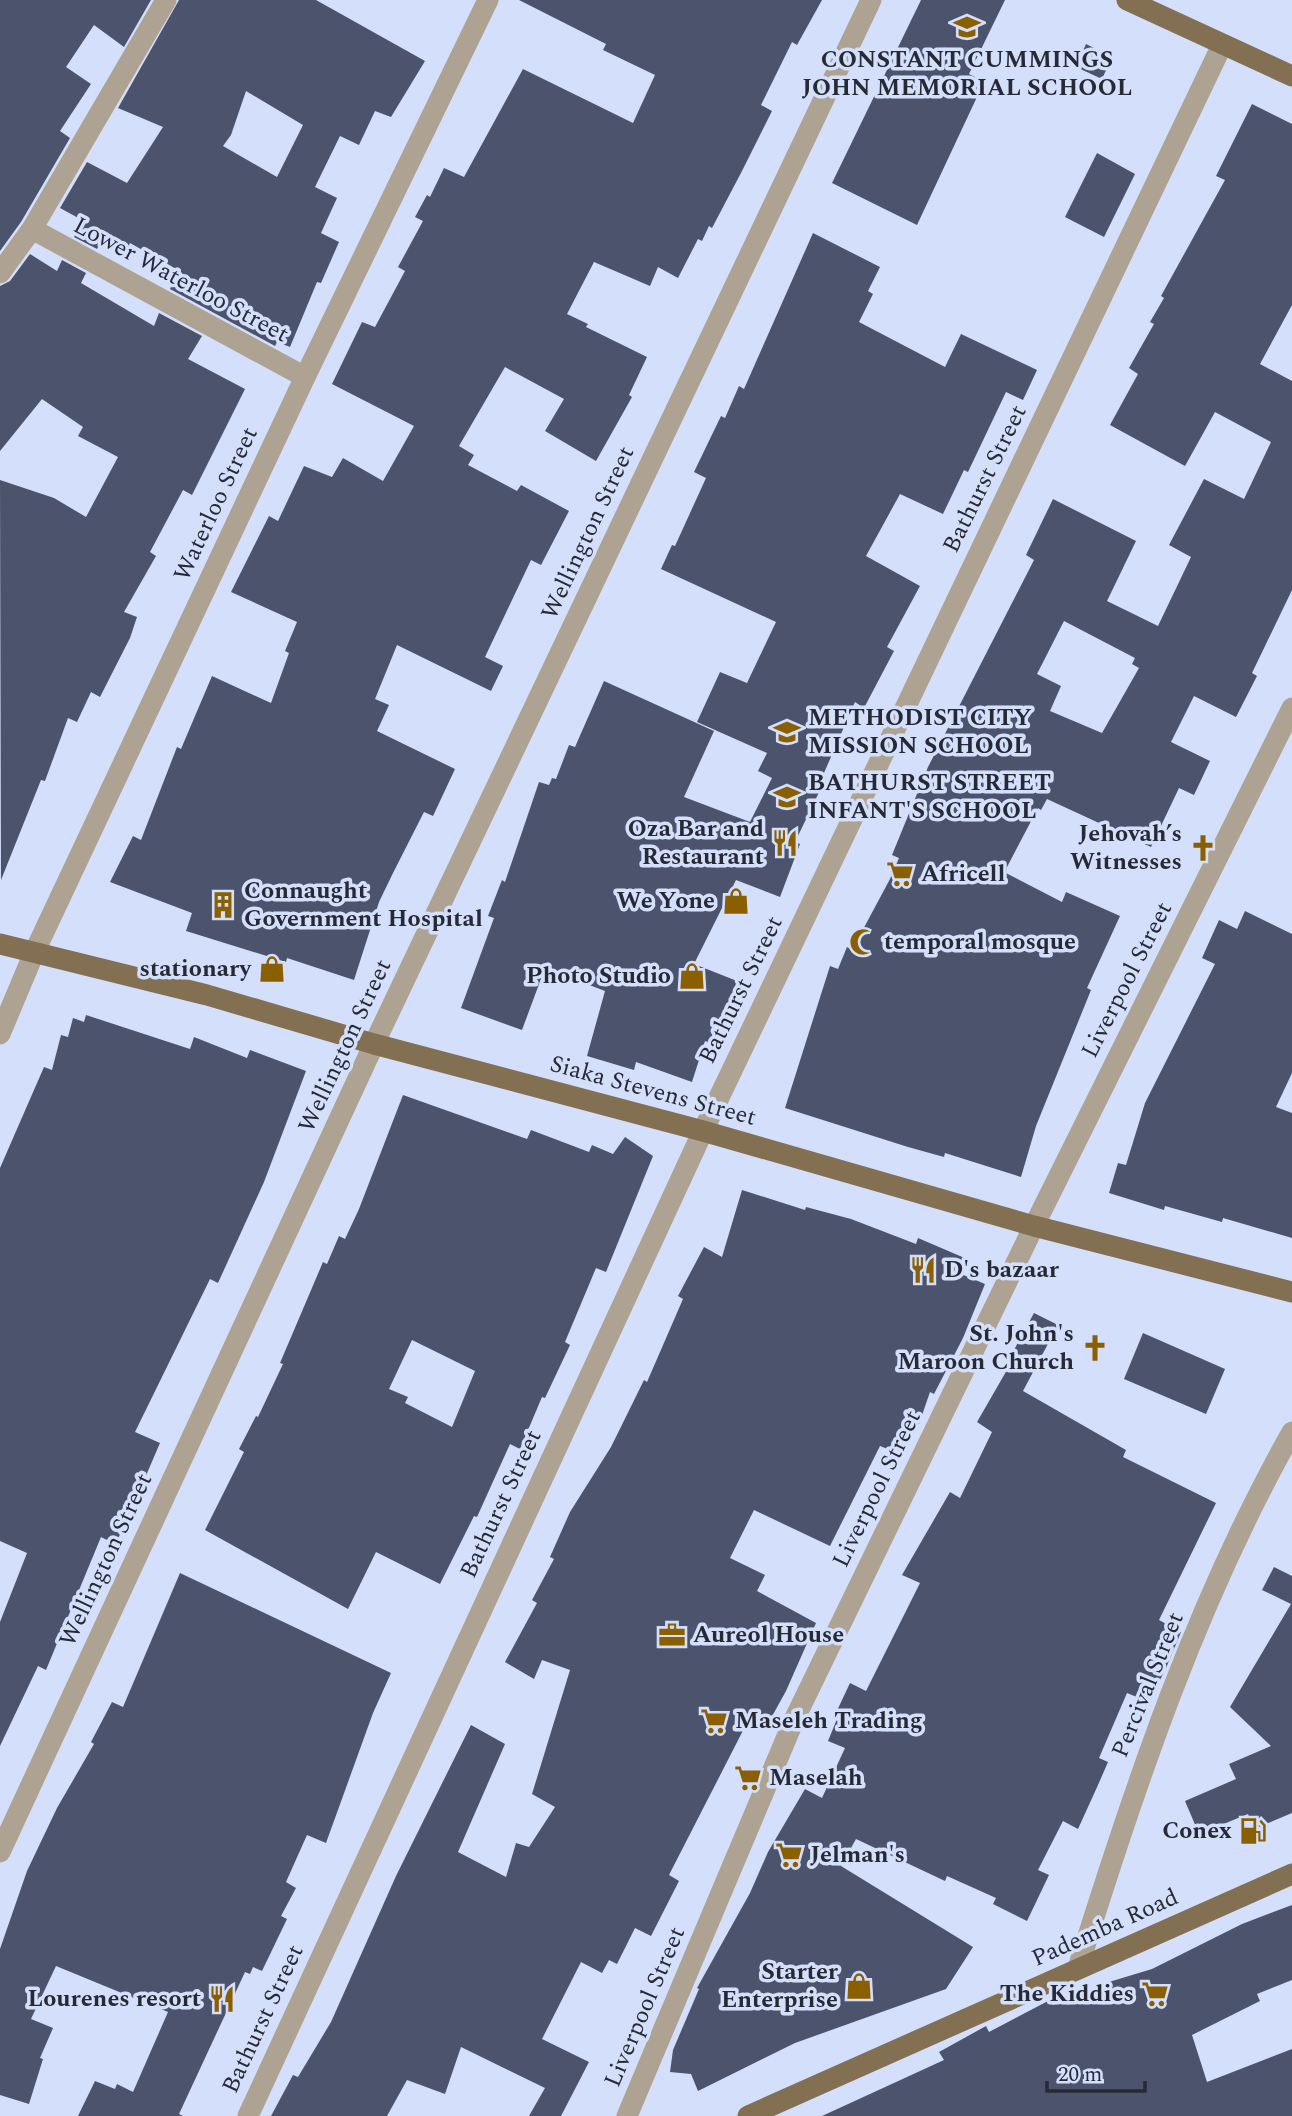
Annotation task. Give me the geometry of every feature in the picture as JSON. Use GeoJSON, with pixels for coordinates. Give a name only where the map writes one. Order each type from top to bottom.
{"type":"FeatureCollection","features":[{"type":"Feature","properties":{"kind":"main road"},"geometry":{"type":"LineString","coordinates":[[1127,0],[1292,76]]}},
{"type":"Feature","properties":{"kind":"main road","name":"Siaka Stevens Street"},"geometry":{"type":"LineString","coordinates":[[0,944],[208,995],[374,1044],[703,1131],[1034,1226],[1292,1292]]}},
{"type":"Feature","properties":{"kind":"main road","name":"Pademba Road"},"geometry":{"type":"LineString","coordinates":[[748,2116],[1292,1874]]}},
{"type":"Feature","properties":{"kind":"street"},"geometry":{"type":"LineString","coordinates":[[0,273],[32,229],[166,0]]}},
{"type":"Feature","properties":{"kind":"street","name":"Waterloo Street"},"geometry":{"type":"LineString","coordinates":[[0,1034],[34,953],[305,377],[488,0]]}},
{"type":"Feature","properties":{"kind":"street","name":"Wellington Street"},"geometry":{"type":"LineString","coordinates":[[0,1852],[374,1044],[871,0]]}},
{"type":"Feature","properties":{"kind":"street","name":"Bathurst Street"},"geometry":{"type":"LineString","coordinates":[[248,2116],[703,1131],[1222,45]]}},
{"type":"Feature","properties":{"kind":"street","name":"Lower Waterloo Street"},"geometry":{"type":"LineString","coordinates":[[32,229],[305,377]]}},
{"type":"Feature","properties":{"kind":"street","name":"Liverpool Street"},"geometry":{"type":"LineString","coordinates":[[627,2116],[794,1720],[1034,1226],[1292,708]]}},
{"type":"Feature","properties":{"kind":"street","name":"Percival Street"},"geometry":{"type":"LineString","coordinates":[[1079,1968],[1131,1798],[1190,1644],[1271,1469],[1292,1432]]}},
{"type":"Feature","properties":{"kind":"building"},"geometry":{"type":"Polygon","coordinates":[[[0,0],[151,0],[124,47],[94,25],[66,67],[91,84],[60,131],[70,138],[21,222],[0,251],[0,0]]]}},
{"type":"Feature","properties":{"kind":"building"},"geometry":{"type":"Polygon","coordinates":[[[179,0],[316,0],[425,61],[391,117],[375,111],[359,145],[340,136],[315,187],[337,198],[321,233],[339,242],[321,283],[317,282],[290,347],[277,342],[275,346],[170,289],[178,270],[130,243],[126,251],[103,237],[97,249],[74,237],[82,220],[60,208],[87,162],[127,183],[163,127],[118,108],[179,0]],[[246,91],[231,135],[223,146],[277,177],[303,125],[246,91]]]}},
{"type":"Feature","properties":{"kind":"building"},"geometry":{"type":"Polygon","coordinates":[[[519,0],[822,0],[797,45],[792,42],[761,105],[772,111],[742,171],[712,228],[709,226],[702,241],[698,239],[678,278],[658,267],[650,286],[594,262],[567,314],[588,324],[586,327],[647,357],[629,395],[632,397],[596,461],[545,431],[564,399],[505,367],[459,446],[474,455],[468,465],[517,491],[521,485],[569,511],[541,565],[531,560],[485,657],[503,666],[491,691],[397,645],[375,699],[389,705],[377,731],[455,769],[433,816],[424,812],[379,902],[354,980],[287,958],[286,962],[186,931],[192,913],[110,882],[133,836],[141,840],[177,747],[181,749],[212,676],[271,703],[289,653],[285,651],[297,622],[231,592],[269,516],[278,521],[304,466],[332,477],[343,458],[383,481],[414,426],[332,384],[362,322],[375,327],[405,271],[398,267],[423,221],[415,217],[427,195],[430,197],[444,168],[464,177],[523,69],[633,123],[655,75],[603,50],[606,44],[519,0]]]}},
{"type":"Feature","properties":{"kind":"building"},"geometry":{"type":"Polygon","coordinates":[[[921,0],[1005,0],[969,74],[984,82],[917,225],[832,183],[921,0]]]}},
{"type":"Feature","properties":{"kind":"building"},"geometry":{"type":"Polygon","coordinates":[[[1086,44],[1112,57],[1102,79],[1076,67],[1086,44]]]}},
{"type":"Feature","properties":{"kind":"building"},"geometry":{"type":"Polygon","coordinates":[[[1252,104],[1292,124],[1292,305],[1260,364],[1292,381],[1292,590],[1252,673],[1257,676],[1236,717],[1194,696],[1171,742],[1210,761],[1194,795],[1179,788],[1151,847],[1047,799],[1041,810],[1038,808],[1007,867],[1006,873],[1062,902],[1066,892],[1120,916],[1087,988],[1091,990],[1036,1126],[1021,1177],[945,1153],[944,1157],[908,1147],[785,1108],[830,966],[838,969],[847,947],[852,950],[890,879],[899,858],[892,855],[928,767],[1034,560],[1026,555],[1053,499],[1136,541],[1107,601],[1158,626],[1191,557],[1169,545],[1204,479],[1244,499],[1271,442],[1215,412],[1185,466],[1110,425],[1138,374],[1129,368],[1154,324],[1150,322],[1164,298],[1161,296],[1225,180],[1216,176],[1252,104]],[[1064,621],[1037,674],[1061,686],[1050,711],[1102,733],[1139,668],[1132,664],[1135,658],[1064,621]]]}},
{"type":"Feature","properties":{"kind":"building"},"geometry":{"type":"Polygon","coordinates":[[[1097,153],[1135,174],[1104,237],[1065,217],[1097,153]]]}},
{"type":"Feature","properties":{"kind":"building"},"geometry":{"type":"Polygon","coordinates":[[[813,233],[880,267],[868,291],[873,294],[859,322],[945,367],[961,334],[1037,370],[1023,400],[1006,392],[968,472],[964,470],[943,514],[900,494],[866,556],[920,586],[887,647],[894,651],[864,708],[855,702],[820,782],[823,784],[795,842],[800,844],[780,897],[736,880],[694,964],[737,981],[713,1044],[705,1041],[692,1082],[636,1062],[634,1070],[587,1056],[605,991],[545,968],[522,1030],[461,1008],[494,918],[488,916],[502,880],[505,882],[539,782],[549,785],[552,778],[556,779],[569,745],[575,747],[604,681],[714,731],[684,797],[750,822],[772,778],[758,771],[767,753],[697,722],[720,672],[747,683],[776,622],[661,569],[672,545],[675,546],[706,478],[694,472],[721,416],[725,418],[739,386],[744,389],[813,233]]]}},
{"type":"Feature","properties":{"kind":"building"},"geometry":{"type":"Polygon","coordinates":[[[30,254],[57,271],[62,260],[86,273],[81,283],[154,326],[159,313],[202,336],[188,359],[245,389],[192,495],[183,490],[150,552],[156,556],[124,612],[137,617],[130,638],[100,697],[91,692],[77,722],[68,718],[45,781],[41,780],[1,880],[0,480],[54,498],[86,517],[118,457],[78,436],[83,427],[42,399],[0,451],[0,286],[10,281],[30,254]]]}},
{"type":"Feature","properties":{"kind":"building"},"geometry":{"type":"Polygon","coordinates":[[[1245,911],[1292,934],[1292,1073],[1276,1107],[1292,1113],[1292,1238],[1223,1218],[1222,1222],[1165,1206],[1164,1210],[1109,1193],[1118,1163],[1126,1165],[1145,1103],[1215,964],[1202,958],[1219,920],[1237,929],[1245,911]]]}},
{"type":"Feature","properties":{"kind":"building"},"geometry":{"type":"Polygon","coordinates":[[[86,1015],[190,1049],[194,1037],[247,1058],[250,1050],[306,1071],[264,1182],[218,1283],[210,1279],[135,1432],[160,1443],[123,1529],[115,1544],[101,1537],[46,1670],[38,1666],[0,1746],[0,1622],[27,1553],[0,1541],[0,1168],[44,1067],[52,1070],[61,1035],[68,1037],[73,1018],[84,1022],[86,1015]]]}},
{"type":"Feature","properties":{"kind":"building"},"geometry":{"type":"Polygon","coordinates":[[[403,1095],[527,1139],[531,1130],[589,1152],[592,1145],[613,1154],[625,1137],[653,1156],[606,1272],[596,1268],[565,1342],[570,1345],[545,1398],[542,1397],[520,1449],[510,1444],[477,1517],[474,1516],[440,1584],[376,1552],[348,1609],[205,1530],[244,1452],[239,1449],[256,1416],[258,1417],[283,1364],[280,1363],[323,1262],[327,1264],[339,1236],[345,1239],[403,1095]],[[412,1340],[389,1389],[408,1397],[405,1403],[452,1427],[475,1371],[412,1340]]]}},
{"type":"Feature","properties":{"kind":"building"},"geometry":{"type":"Polygon","coordinates":[[[742,1190],[805,1210],[806,1207],[851,1219],[916,1244],[918,1238],[967,1259],[961,1274],[985,1284],[963,1338],[934,1394],[930,1392],[919,1424],[908,1420],[895,1452],[880,1446],[830,1546],[754,1510],[730,1558],[765,1575],[757,1591],[816,1623],[786,1691],[770,1720],[753,1711],[669,1875],[679,1881],[651,1936],[635,1928],[617,1964],[609,1960],[602,1973],[581,1962],[542,2039],[589,2062],[561,2116],[529,2116],[545,2088],[461,2047],[445,2094],[407,2080],[387,2116],[271,2116],[293,2075],[298,2077],[331,2022],[396,1876],[471,1725],[505,1744],[458,1852],[506,1877],[516,1843],[529,1847],[555,1807],[532,1794],[570,1670],[542,1660],[534,1679],[505,1662],[537,1603],[532,1600],[554,1559],[550,1557],[570,1512],[611,1447],[644,1380],[647,1382],[683,1299],[678,1296],[704,1247],[722,1257],[742,1190]]]}},
{"type":"Feature","properties":{"kind":"building"},"geometry":{"type":"Polygon","coordinates":[[[1034,1313],[1058,1325],[1023,1391],[1126,1450],[1123,1457],[1216,1503],[1159,1620],[1181,1632],[1166,1668],[1149,1702],[1127,1693],[1099,1758],[1108,1762],[1078,1829],[1063,1821],[1038,1870],[1049,1875],[1027,1921],[993,1904],[996,1898],[947,1876],[945,1881],[856,1839],[841,1866],[973,1947],[946,1989],[795,2043],[698,2091],[691,2074],[670,2072],[673,2050],[699,1989],[697,1988],[750,1893],[768,1852],[805,1789],[822,1798],[845,1748],[828,1741],[837,1719],[834,1717],[850,1683],[866,1691],[920,1583],[902,1575],[950,1492],[960,1498],[992,1432],[977,1422],[1011,1363],[1008,1361],[1034,1313]]]}},
{"type":"Feature","properties":{"kind":"building"},"geometry":{"type":"Polygon","coordinates":[[[1143,1333],[1225,1369],[1206,1414],[1124,1379],[1143,1333]]]}},
{"type":"Feature","properties":{"kind":"building"},"geometry":{"type":"Polygon","coordinates":[[[1274,1567],[1292,1576],[1292,1813],[1254,1829],[1248,1814],[1199,1834],[1185,1801],[1236,1779],[1229,1764],[1271,1746],[1230,1707],[1291,1604],[1262,1590],[1274,1567]]]}},
{"type":"Feature","properties":{"kind":"building"},"geometry":{"type":"Polygon","coordinates":[[[180,1573],[391,1673],[373,1713],[326,1843],[307,1835],[286,1882],[296,1888],[281,1916],[287,1919],[262,1971],[253,1967],[250,1974],[245,1972],[179,2114],[183,2116],[78,2116],[95,2081],[115,2089],[117,2084],[133,2092],[168,2012],[56,1966],[31,2019],[53,2028],[40,2058],[43,2059],[29,2104],[0,2095],[0,1949],[27,1871],[57,1808],[94,1744],[91,1742],[112,1702],[123,1707],[180,1573]]]}},
{"type":"Feature","properties":{"kind":"building"},"geometry":{"type":"Polygon","coordinates":[[[1292,1905],[1292,1980],[1257,1994],[1260,2001],[1192,2035],[1207,2082],[1292,2049],[1292,2116],[822,2116],[944,2060],[939,2052],[986,2026],[989,2032],[1050,2000],[1053,2005],[1109,1982],[1152,1969],[1242,1924],[1292,1905]]]}},
{"type":"Feature","properties":{"kind":"place","name":"CONSTANT CUMMINGS JOHN MEMORIAL SCHOOL"},"geometry":{"type":"Point","coordinates":[967,27]}},
{"type":"Feature","properties":{"kind":"place","name":"METHODIST CITY MISSION SCHOOL"},"geometry":{"type":"Point","coordinates":[787,732]}},
{"type":"Feature","properties":{"kind":"place","name":"BATHURST STREET INFANT'S SCHOOL"},"geometry":{"type":"Point","coordinates":[787,797]}},
{"type":"Feature","properties":{"kind":"place","name":"Oza Bar and Restaurant"},"geometry":{"type":"Point","coordinates":[785,843]}},
{"type":"Feature","properties":{"kind":"place","name":"Jehovah’s Witnesses"},"geometry":{"type":"Point","coordinates":[1203,848]}},
{"type":"Feature","properties":{"kind":"place","name":"Africell"},"geometry":{"type":"Point","coordinates":[900,874]}},
{"type":"Feature","properties":{"kind":"place","name":"We Yone"},"geometry":{"type":"Point","coordinates":[736,901]}},
{"type":"Feature","properties":{"kind":"place","name":"Connaught Government Hospital"},"geometry":{"type":"Point","coordinates":[223,905]}},
{"type":"Feature","properties":{"kind":"place","name":"temporal mosque"},"geometry":{"type":"Point","coordinates":[863,942]}},
{"type":"Feature","properties":{"kind":"place","name":"stationary"},"geometry":{"type":"Point","coordinates":[272,969]}},
{"type":"Feature","properties":{"kind":"place","name":"Photo Studio"},"geometry":{"type":"Point","coordinates":[692,976]}},
{"type":"Feature","properties":{"kind":"place","name":"D's bazaar"},"geometry":{"type":"Point","coordinates":[923,1270]}},
{"type":"Feature","properties":{"kind":"place","name":"St. John's Maroon Church"},"geometry":{"type":"Point","coordinates":[1095,1348]}},
{"type":"Feature","properties":{"kind":"place","name":"Aureol House"},"geometry":{"type":"Point","coordinates":[672,1635]}},
{"type":"Feature","properties":{"kind":"place","name":"Maseleh Trading"},"geometry":{"type":"Point","coordinates":[714,1721]}},
{"type":"Feature","properties":{"kind":"place","name":"Maselah"},"geometry":{"type":"Point","coordinates":[748,1778]}},
{"type":"Feature","properties":{"kind":"place","name":"Conex"},"geometry":{"type":"Point","coordinates":[1253,1831]}},
{"type":"Feature","properties":{"kind":"place","name":"Jelman's"},"geometry":{"type":"Point","coordinates":[789,1855]}},
{"type":"Feature","properties":{"kind":"place","name":"Starter Enterprise"},"geometry":{"type":"Point","coordinates":[859,1986]}},
{"type":"Feature","properties":{"kind":"place","name":"The Kiddies"},"geometry":{"type":"Point","coordinates":[1155,1994]}},
{"type":"Feature","properties":{"kind":"place","name":"Lourenes resort"},"geometry":{"type":"Point","coordinates":[222,1999]}}]}
